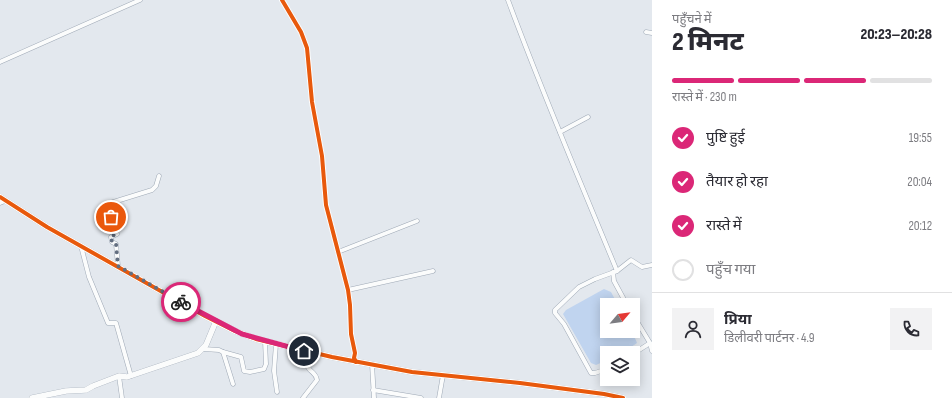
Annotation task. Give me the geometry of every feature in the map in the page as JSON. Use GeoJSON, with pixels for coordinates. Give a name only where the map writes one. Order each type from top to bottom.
{"type":"FeatureCollection","features":[{"type":"Feature","properties":{"kind":"street"},"geometry":{"type":"LineString","coordinates":[[125,0],[128,5]]}},
{"type":"Feature","properties":{"kind":"street"},"geometry":{"type":"LineString","coordinates":[[0,62],[140,0]]}},
{"type":"Feature","properties":{"kind":"street"},"geometry":{"type":"LineString","coordinates":[[282,0],[296,22],[306,43],[312,102],[321,148],[326,205],[348,290],[351,334],[355,353],[354,358],[356,362]]}},
{"type":"Feature","properties":{"kind":"street"},"geometry":{"type":"LineString","coordinates":[[508,0],[547,104],[560,132],[615,272],[614,281],[623,298]]}},
{"type":"Feature","properties":{"kind":"street"},"geometry":{"type":"LineString","coordinates":[[646,32],[652,33]]}},
{"type":"Feature","properties":{"kind":"street"},"geometry":{"type":"LineString","coordinates":[[560,132],[588,117]]}},
{"type":"Feature","properties":{"kind":"street"},"geometry":{"type":"LineString","coordinates":[[118,266],[116,244],[112,242],[111,239],[111,236],[117,235],[117,232],[107,204],[152,190],[156,186],[159,176]]}},
{"type":"Feature","properties":{"kind":"street"},"geometry":{"type":"LineString","coordinates":[[0,197],[3,202],[47,227],[242,334],[304,351],[412,372],[494,380],[623,398]]}},
{"type":"Feature","properties":{"kind":"street"},"geometry":{"type":"LineString","coordinates":[[338,252],[417,221]]}},
{"type":"Feature","properties":{"kind":"street"},"geometry":{"type":"LineString","coordinates":[[81,246],[89,277],[107,321],[109,324],[116,323],[131,376]]}},
{"type":"Feature","properties":{"kind":"street"},"geometry":{"type":"LineString","coordinates":[[600,371],[591,373],[555,311],[579,287],[595,279],[615,272],[631,260],[642,267],[652,265]]}},
{"type":"Feature","properties":{"kind":"street"},"geometry":{"type":"LineString","coordinates":[[348,290],[433,271]]}},
{"type":"Feature","properties":{"kind":"street"},"geometry":{"type":"LineString","coordinates":[[32,398],[60,392],[86,390],[119,376],[131,376],[194,356],[204,349],[216,321]]}},
{"type":"Feature","properties":{"kind":"street"},"geometry":{"type":"LineString","coordinates":[[640,327],[650,343],[652,351]]}},
{"type":"Feature","properties":{"kind":"street"},"geometry":{"type":"LineString","coordinates":[[204,349],[219,350],[241,357],[244,371],[250,372],[265,368],[265,341]]}},
{"type":"Feature","properties":{"kind":"street"},"geometry":{"type":"LineString","coordinates":[[640,349],[650,343]]}},
{"type":"Feature","properties":{"kind":"street"},"geometry":{"type":"LineString","coordinates":[[276,344],[274,365],[277,392]]}},
{"type":"Feature","properties":{"kind":"street"},"geometry":{"type":"LineString","coordinates":[[303,398],[317,380],[303,355],[304,351]]}},
{"type":"Feature","properties":{"kind":"street"},"geometry":{"type":"LineString","coordinates":[[223,352],[233,384]]}},
{"type":"Feature","properties":{"kind":"street"},"geometry":{"type":"LineString","coordinates":[[372,364],[374,398]]}},
{"type":"Feature","properties":{"kind":"street"},"geometry":{"type":"LineString","coordinates":[[439,398],[443,375]]}},
{"type":"Feature","properties":{"kind":"street"},"geometry":{"type":"LineString","coordinates":[[119,376],[122,398]]}},
{"type":"Feature","properties":{"kind":"street"},"geometry":{"type":"LineString","coordinates":[[374,390],[421,398]]}},
{"type":"Feature","properties":{"kind":"water"},"geometry":{"type":"Polygon","coordinates":[[[604,289],[611,292],[614,298],[600,298],[600,338],[635,338],[637,343],[632,346],[600,346],[600,363],[596,365],[591,363],[563,314],[566,310],[604,289]]]}},
{"type":"Feature","properties":{"kind":"cycle path"},"geometry":{"type":"LineString","coordinates":[[282,0],[301,32],[307,48],[312,102],[322,156],[326,205],[348,290],[351,334],[355,353],[354,358],[356,362]]}},
{"type":"Feature","properties":{"kind":"cycle path"},"geometry":{"type":"LineString","coordinates":[[0,197],[47,227],[205,316],[235,331],[256,339],[332,357],[412,372],[520,383],[604,394],[623,398]]}},
{"type":"Feature","properties":{"kind":"way so far"},"geometry":{"type":"LineString","coordinates":[[111,217],[117,234],[116,236],[111,236],[111,241],[116,243],[118,266],[181,302]]}},
{"type":"Feature","properties":{"kind":"route"},"geometry":{"type":"LineString","coordinates":[[181,302],[205,316],[242,334],[304,351]]}}]}
